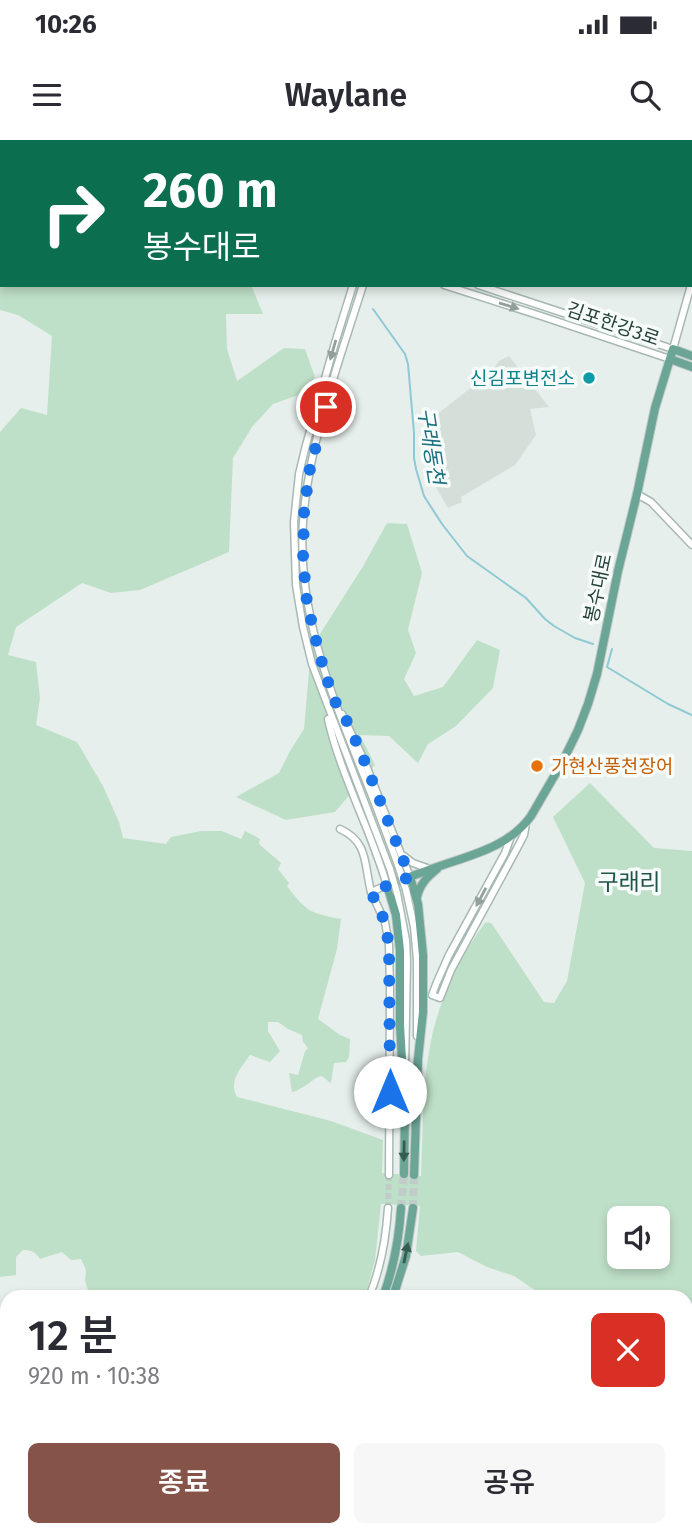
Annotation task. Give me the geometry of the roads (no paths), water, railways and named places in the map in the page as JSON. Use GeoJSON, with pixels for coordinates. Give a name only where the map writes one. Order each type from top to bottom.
{"type":"FeatureCollection","features":[{"type":"Feature","properties":{"kind":"main road","name":"김포한강3로"},"geometry":{"type":"LineString","coordinates":[[673,349],[692,356]]}},
{"type":"Feature","properties":{"kind":"main road","name":"봉수대로"},"geometry":{"type":"LineString","coordinates":[[387,885],[491,848],[511,836],[526,823],[563,761],[584,716],[597,674],[626,532],[655,408],[673,349]]}},
{"type":"Feature","properties":{"kind":"main road","name":"김포한강3로"},"geometry":{"type":"LineString","coordinates":[[670,359],[692,367]]}},
{"type":"Feature","properties":{"kind":"main road"},"geometry":{"type":"LineString","coordinates":[[418,904],[424,880],[440,866]]}},
{"type":"Feature","properties":{"kind":"main road"},"geometry":{"type":"LineString","coordinates":[[410,877],[418,904],[423,955],[423,1012],[418,1059],[414,1175]]}},
{"type":"Feature","properties":{"kind":"main road"},"geometry":{"type":"LineString","coordinates":[[387,885],[397,915],[400,951],[404,1174]]}},
{"type":"Feature","properties":{"kind":"main road"},"geometry":{"type":"LineString","coordinates":[[385,1290],[396,1258],[401,1208]]}},
{"type":"Feature","properties":{"kind":"main road"},"geometry":{"type":"LineString","coordinates":[[395,1290],[406,1256],[413,1208]]}},
{"type":"Feature","properties":{"kind":"street"},"geometry":{"type":"LineString","coordinates":[[352,287],[299,474],[295,512],[295,568],[298,603],[312,664],[397,893],[406,940],[407,962],[404,1078]]}},
{"type":"Feature","properties":{"kind":"street"},"geometry":{"type":"LineString","coordinates":[[362,287],[319,428],[309,473],[304,513],[303,559],[307,603],[333,698],[406,890],[416,949],[418,1059]]}},
{"type":"Feature","properties":{"kind":"street","name":"김포한강3로"},"geometry":{"type":"LineString","coordinates":[[450,287],[670,359]]}},
{"type":"Feature","properties":{"kind":"street","name":"김포한강3로"},"geometry":{"type":"LineString","coordinates":[[484,287],[673,349]]}},
{"type":"Feature","properties":{"kind":"street"},"geometry":{"type":"LineString","coordinates":[[673,349],[690,287]]}},
{"type":"Feature","properties":{"kind":"street"},"geometry":{"type":"LineString","coordinates":[[637,494],[650,502],[692,545]]}},
{"type":"Feature","properties":{"kind":"street"},"geometry":{"type":"LineString","coordinates":[[333,698],[349,725],[410,877]]}},
{"type":"Feature","properties":{"kind":"street"},"geometry":{"type":"LineString","coordinates":[[324,700],[336,748],[387,885],[371,892]]}},
{"type":"Feature","properties":{"kind":"street","name":"봉수대로"},"geometry":{"type":"LineString","coordinates":[[511,836],[501,861],[442,969],[432,995],[436,998],[440,998],[451,970],[524,835],[526,823]]}},
{"type":"Feature","properties":{"kind":"street"},"geometry":{"type":"LineString","coordinates":[[340,829],[354,837],[361,847],[371,892],[385,922],[389,946],[389,1175]]}},
{"type":"Feature","properties":{"kind":"street"},"geometry":{"type":"LineString","coordinates":[[511,836],[514,854]]}},
{"type":"Feature","properties":{"kind":"street"},"geometry":{"type":"LineString","coordinates":[[491,848],[501,861]]}},
{"type":"Feature","properties":{"kind":"street"},"geometry":{"type":"LineString","coordinates":[[401,852],[413,863],[430,869]]}},
{"type":"Feature","properties":{"kind":"street"},"geometry":{"type":"LineString","coordinates":[[372,1290],[383,1252],[388,1208]]}},
{"type":"Feature","properties":{"kind":"waterway","name":"구래동천"},"geometry":{"type":"LineString","coordinates":[[373,309],[405,354],[416,469],[424,496],[442,524],[467,556],[526,598],[545,619],[575,638],[593,644]]}},
{"type":"Feature","properties":{"kind":"waterway","name":"구래동천"},"geometry":{"type":"LineString","coordinates":[[612,649],[607,667],[668,704],[692,715]]}},
{"type":"Feature","properties":{"kind":"tunnel"},"geometry":{"type":"LineString","coordinates":[[401,1208],[404,1174]]}},
{"type":"Feature","properties":{"kind":"tunnel"},"geometry":{"type":"LineString","coordinates":[[388,1208],[389,1175]]}},
{"type":"Feature","properties":{"kind":"tunnel"},"geometry":{"type":"LineString","coordinates":[[413,1208],[414,1175]]}},
{"type":"Feature","properties":{"kind":"place","name":"신김포변전소"},"geometry":{"type":"Point","coordinates":[589,378]}},
{"type":"Feature","properties":{"kind":"place","name":"가현산풍천장어"},"geometry":{"type":"Point","coordinates":[537,766]}},
{"type":"Feature","properties":{"kind":"district","name":"구래리"},"geometry":{"type":"Point","coordinates":[629,882]}}]}
